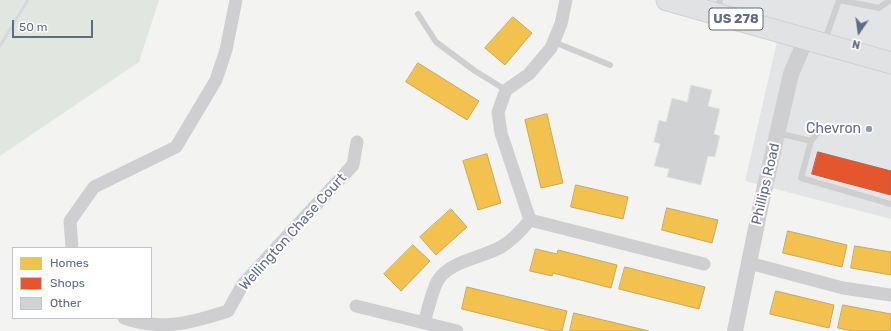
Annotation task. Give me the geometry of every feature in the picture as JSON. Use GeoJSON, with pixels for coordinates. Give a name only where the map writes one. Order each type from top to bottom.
{"type":"FeatureCollection","features":[{"type":"Feature","properties":{"kind":"main road","name":"US 278"},"geometry":{"type":"LineString","coordinates":[[667,0],[718,7],[815,41],[891,62]]}},
{"type":"Feature","properties":{"kind":"street"},"geometry":{"type":"LineString","coordinates":[[72,247],[70,220],[94,187],[176,147],[216,80],[226,50],[236,0]]}},
{"type":"Feature","properties":{"kind":"street"},"geometry":{"type":"LineString","coordinates":[[530,220],[501,133],[498,112],[506,90],[530,74],[544,58],[554,42],[561,24],[566,0]]}},
{"type":"Feature","properties":{"kind":"street","name":"Phillips Road"},"geometry":{"type":"LineString","coordinates":[[735,331],[791,74],[815,41]]}},
{"type":"Feature","properties":{"kind":"street","name":"Wellington Chase Court"},"geometry":{"type":"LineString","coordinates":[[126,319],[138,324],[166,327],[183,325],[228,311],[243,284],[353,165],[357,142]]}},
{"type":"Feature","properties":{"kind":"street"},"geometry":{"type":"LineString","coordinates":[[530,220],[704,264]]}},
{"type":"Feature","properties":{"kind":"street"},"geometry":{"type":"LineString","coordinates":[[424,323],[437,282],[444,273],[469,259],[500,248],[515,238],[530,220]]}},
{"type":"Feature","properties":{"kind":"street"},"geometry":{"type":"LineString","coordinates":[[749,262],[843,288],[891,295]]}},
{"type":"Feature","properties":{"kind":"street"},"geometry":{"type":"LineString","coordinates":[[356,306],[457,331]]}},
{"type":"Feature","properties":{"kind":"lane"},"geometry":{"type":"LineString","coordinates":[[815,41],[839,0],[880,8],[890,0]]}},
{"type":"Feature","properties":{"kind":"lane"},"geometry":{"type":"LineString","coordinates":[[418,14],[436,42],[474,71],[506,90]]}},
{"type":"Feature","properties":{"kind":"lane"},"geometry":{"type":"LineString","coordinates":[[554,42],[610,65]]}},
{"type":"Feature","properties":{"kind":"lane"},"geometry":{"type":"LineString","coordinates":[[821,130],[812,137],[801,178],[891,204]]}},
{"type":"Feature","properties":{"kind":"lane"},"geometry":{"type":"LineString","coordinates":[[778,132],[811,141]]}},
{"type":"Feature","properties":{"kind":"shaded area"},"geometry":{"type":"Polygon","coordinates":[[[0,0],[159,0],[139,62],[0,156],[0,0]]]}},
{"type":"Feature","properties":{"kind":"shaded area"},"geometry":{"type":"Polygon","coordinates":[[[676,0],[891,0],[891,219],[745,181],[778,37],[676,0]]]}},
{"type":"Feature","properties":{"kind":"building: Homes"},"geometry":{"type":"Polygon","coordinates":[[[513,17],[532,33],[505,65],[485,48],[513,17]]]}},
{"type":"Feature","properties":{"kind":"building: Homes"},"geometry":{"type":"Polygon","coordinates":[[[418,63],[479,101],[467,120],[406,82],[418,63]]]}},
{"type":"Feature","properties":{"kind":"building: Homes"},"geometry":{"type":"Polygon","coordinates":[[[547,114],[563,183],[541,188],[525,120],[547,114]]]}},
{"type":"Feature","properties":{"kind":"building: Homes"},"geometry":{"type":"Polygon","coordinates":[[[487,154],[501,203],[478,210],[463,161],[487,154]]]}},
{"type":"Feature","properties":{"kind":"building: Homes"},"geometry":{"type":"Polygon","coordinates":[[[576,185],[628,197],[623,219],[571,207],[576,185]]]}},
{"type":"Feature","properties":{"kind":"building: Homes"},"geometry":{"type":"Polygon","coordinates":[[[667,208],[718,220],[712,243],[662,230],[667,208]]]}},
{"type":"Feature","properties":{"kind":"building: Homes"},"geometry":{"type":"Polygon","coordinates":[[[451,209],[467,227],[436,255],[420,237],[451,209]]]}},
{"type":"Feature","properties":{"kind":"building: Homes"},"geometry":{"type":"Polygon","coordinates":[[[788,231],[847,245],[842,267],[783,253],[788,231]]]}},
{"type":"Feature","properties":{"kind":"building: Homes"},"geometry":{"type":"Polygon","coordinates":[[[413,245],[430,261],[401,291],[384,274],[413,245]]]}},
{"type":"Feature","properties":{"kind":"building: Homes"},"geometry":{"type":"Polygon","coordinates":[[[855,246],[891,252],[891,275],[851,268],[855,246]]]}},
{"type":"Feature","properties":{"kind":"building: Homes"},"geometry":{"type":"Polygon","coordinates":[[[536,249],[557,254],[558,250],[617,265],[611,288],[553,273],[552,276],[530,271],[536,249]]]}},
{"type":"Feature","properties":{"kind":"building: Homes"},"geometry":{"type":"Polygon","coordinates":[[[625,267],[705,287],[699,309],[619,289],[625,267]]]}},
{"type":"Feature","properties":{"kind":"building: Homes"},"geometry":{"type":"Polygon","coordinates":[[[467,287],[567,311],[562,331],[552,331],[462,309],[467,287]]]}},
{"type":"Feature","properties":{"kind":"building: Homes"},"geometry":{"type":"Polygon","coordinates":[[[776,291],[834,305],[829,328],[770,314],[776,291]]]}},
{"type":"Feature","properties":{"kind":"building: Homes"},"geometry":{"type":"Polygon","coordinates":[[[843,305],[891,314],[891,331],[853,331],[838,328],[843,305]]]}},
{"type":"Feature","properties":{"kind":"building: Homes"},"geometry":{"type":"Polygon","coordinates":[[[574,313],[649,331],[570,331],[574,313]]]}},
{"type":"Feature","properties":{"kind":"building: Shops"},"geometry":{"type":"Polygon","coordinates":[[[818,152],[891,171],[891,195],[812,174],[818,152]]]}},
{"type":"Feature","properties":{"kind":"building: Other"},"geometry":{"type":"Polygon","coordinates":[[[691,85],[712,90],[708,106],[720,109],[714,134],[720,136],[715,157],[708,156],[701,185],[667,177],[669,169],[654,166],[660,144],[654,142],[659,120],[666,122],[672,98],[687,102],[691,85]]]}},
{"type":"Feature","properties":{"kind":"waterway"},"geometry":{"type":"LineString","coordinates":[[0,46],[28,0]]}},
{"type":"Feature","properties":{"kind":"place","name":"Chevron"},"geometry":{"type":"Point","coordinates":[869,129]}}]}
